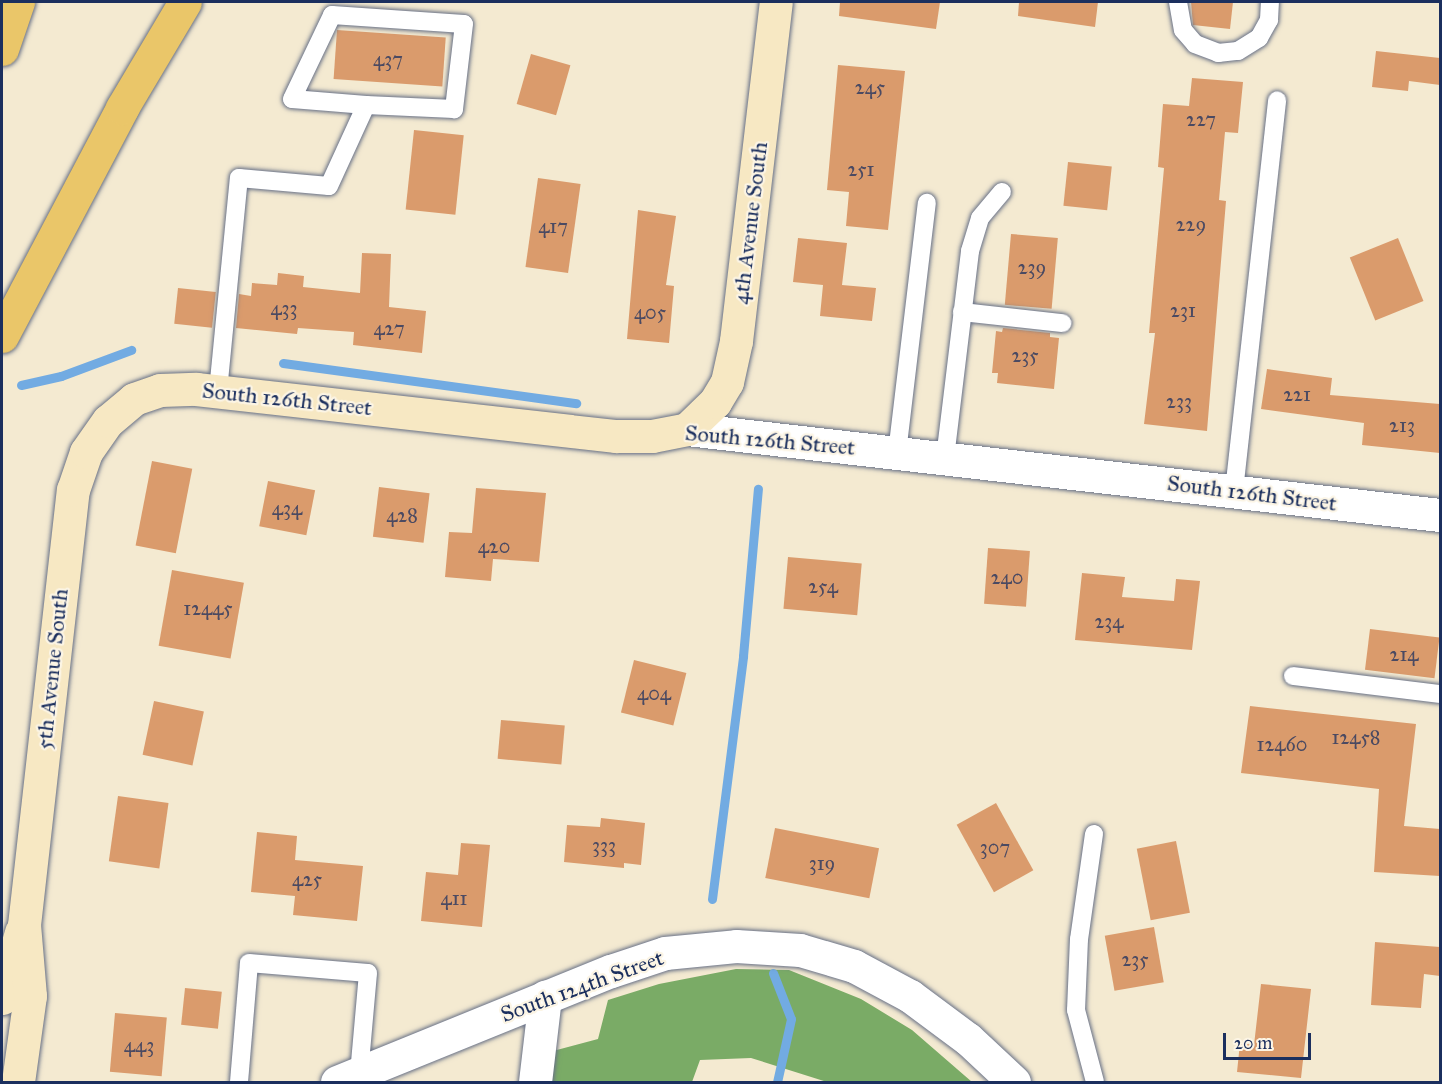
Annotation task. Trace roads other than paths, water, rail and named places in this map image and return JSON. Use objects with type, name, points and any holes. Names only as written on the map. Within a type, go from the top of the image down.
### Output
[{"type":"highway","points":[[2,48],[18,2]]},
{"type":"highway","points":[[2,336],[122,108],[185,2]]},
{"type":"street","name":"4th Avenue South","points":[[687,429],[715,402],[727,382],[736,341],[776,2]]},
{"type":"street","name":"South 126th Street","points":[[108,421],[134,399],[160,390],[218,391],[616,436],[652,436],[687,429],[1440,515]]},
{"type":"street","name":"5th Avenue South","points":[[2,998],[24,925],[73,490],[86,452],[108,421]]},
{"type":"street","name":"5th Avenue South","points":[[18,1083],[30,996],[24,925]]},
{"type":"street","name":"South 124th Street","points":[[348,1078],[545,997],[665,953],[736,946],[800,950],[854,966],[910,996],[968,1039],[1014,1083]]},
{"type":"street","points":[[535,1083],[545,997]]},
{"type":"lane","points":[[1178,2],[1183,30],[1195,44],[1218,53],[1238,51],[1259,38],[1269,20],[1270,2]]},
{"type":"lane","points":[[332,15],[464,24],[454,109],[366,105],[292,99],[332,15]]},
{"type":"lane","points":[[1234,491],[1277,100]]},
{"type":"lane","points":[[218,391],[239,178],[329,186],[366,105]]},
{"type":"lane","points":[[945,458],[970,251],[980,218],[1002,192]]},
{"type":"lane","points":[[897,453],[927,203]]},
{"type":"lane","points":[[962,312],[1062,323]]},
{"type":"lane","points":[[1293,676],[1440,694]]},
{"type":"lane","points":[[1094,834],[1079,939],[1076,1010],[1095,1083]]},
{"type":"lane","points":[[239,1083],[249,963],[369,973],[348,1078]]},
{"type":"waterway","points":[[21,385],[61,376],[131,350]]},
{"type":"waterway","points":[[283,363],[576,403]]},
{"type":"waterway","points":[[712,899],[743,656],[758,489]]},
{"type":"waterway","points":[[773,973],[791,1019],[777,1082]]}]
